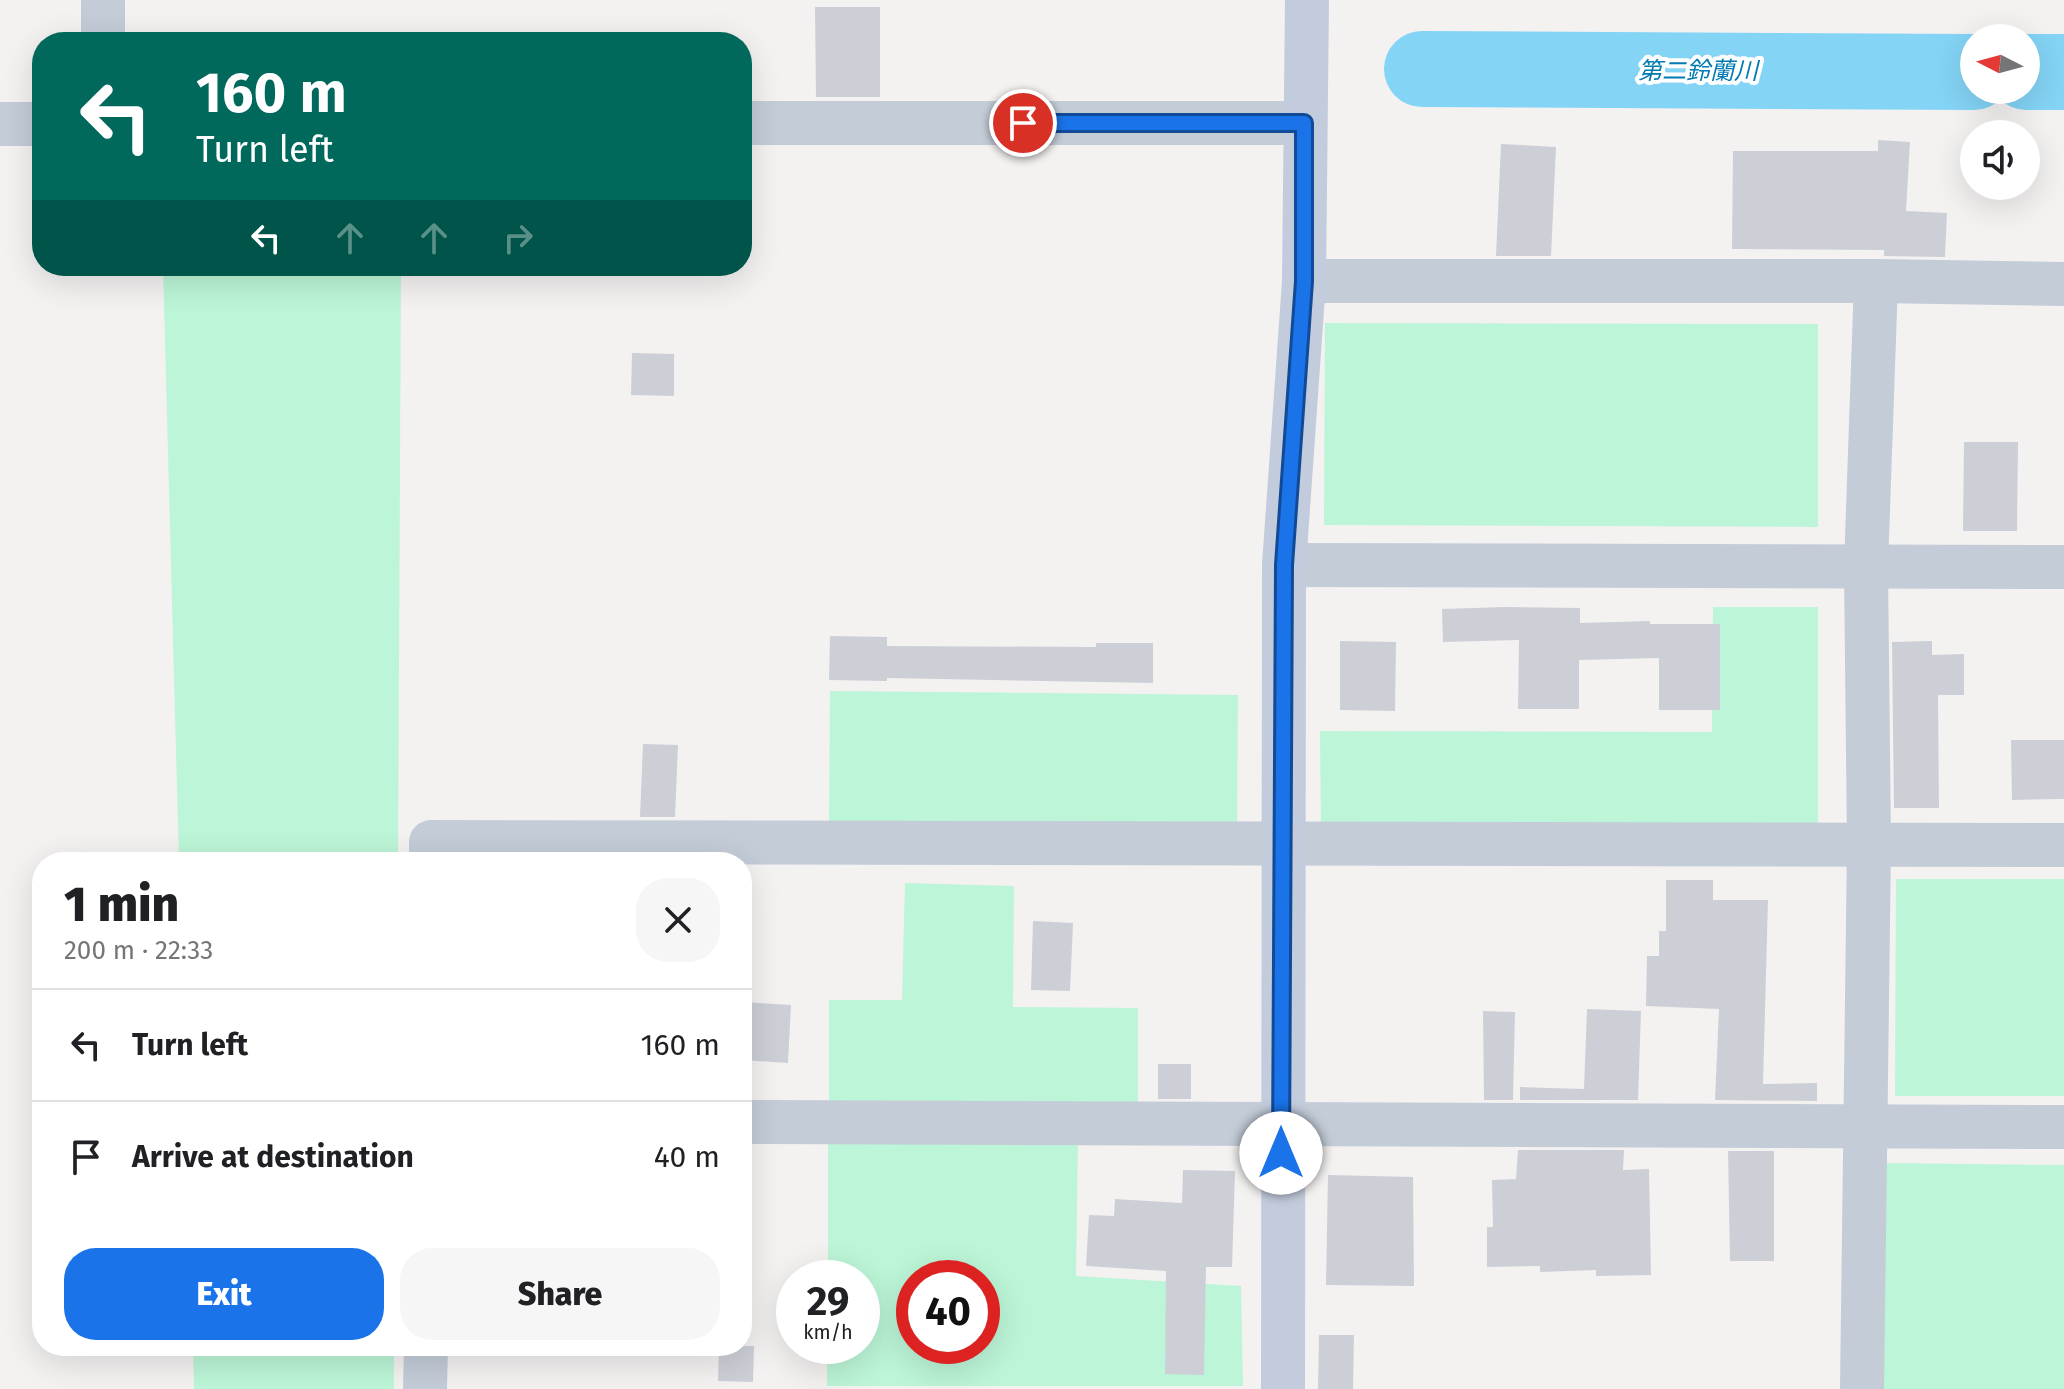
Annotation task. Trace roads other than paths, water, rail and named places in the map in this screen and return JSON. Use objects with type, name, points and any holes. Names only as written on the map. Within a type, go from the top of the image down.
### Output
[{"type":"street","points":[[103,0],[103,32]]},
{"type":"street","points":[[1283,1389],[1284,565],[1304,281],[1307,0]]},
{"type":"street","points":[[752,123],[1304,123]]},
{"type":"street","points":[[0,124],[32,124]]},
{"type":"street","points":[[1304,281],[2064,284]]},
{"type":"street","points":[[1862,1389],[1869,845],[1866,567],[1876,281]]},
{"type":"street","points":[[1284,565],[2064,567]]},
{"type":"street","points":[[431,852],[431,842],[2064,845]]},
{"type":"street","points":[[752,1122],[2064,1127]]},
{"type":"street","points":[[425,1389],[426,1356]]},
{"type":"waterway","name":"第二鈴蘭川","points":[[1422,69],[1960,72]]},
{"type":"waterway","name":"第二鈴蘭川","points":[[2040,72],[2064,72]]}]
